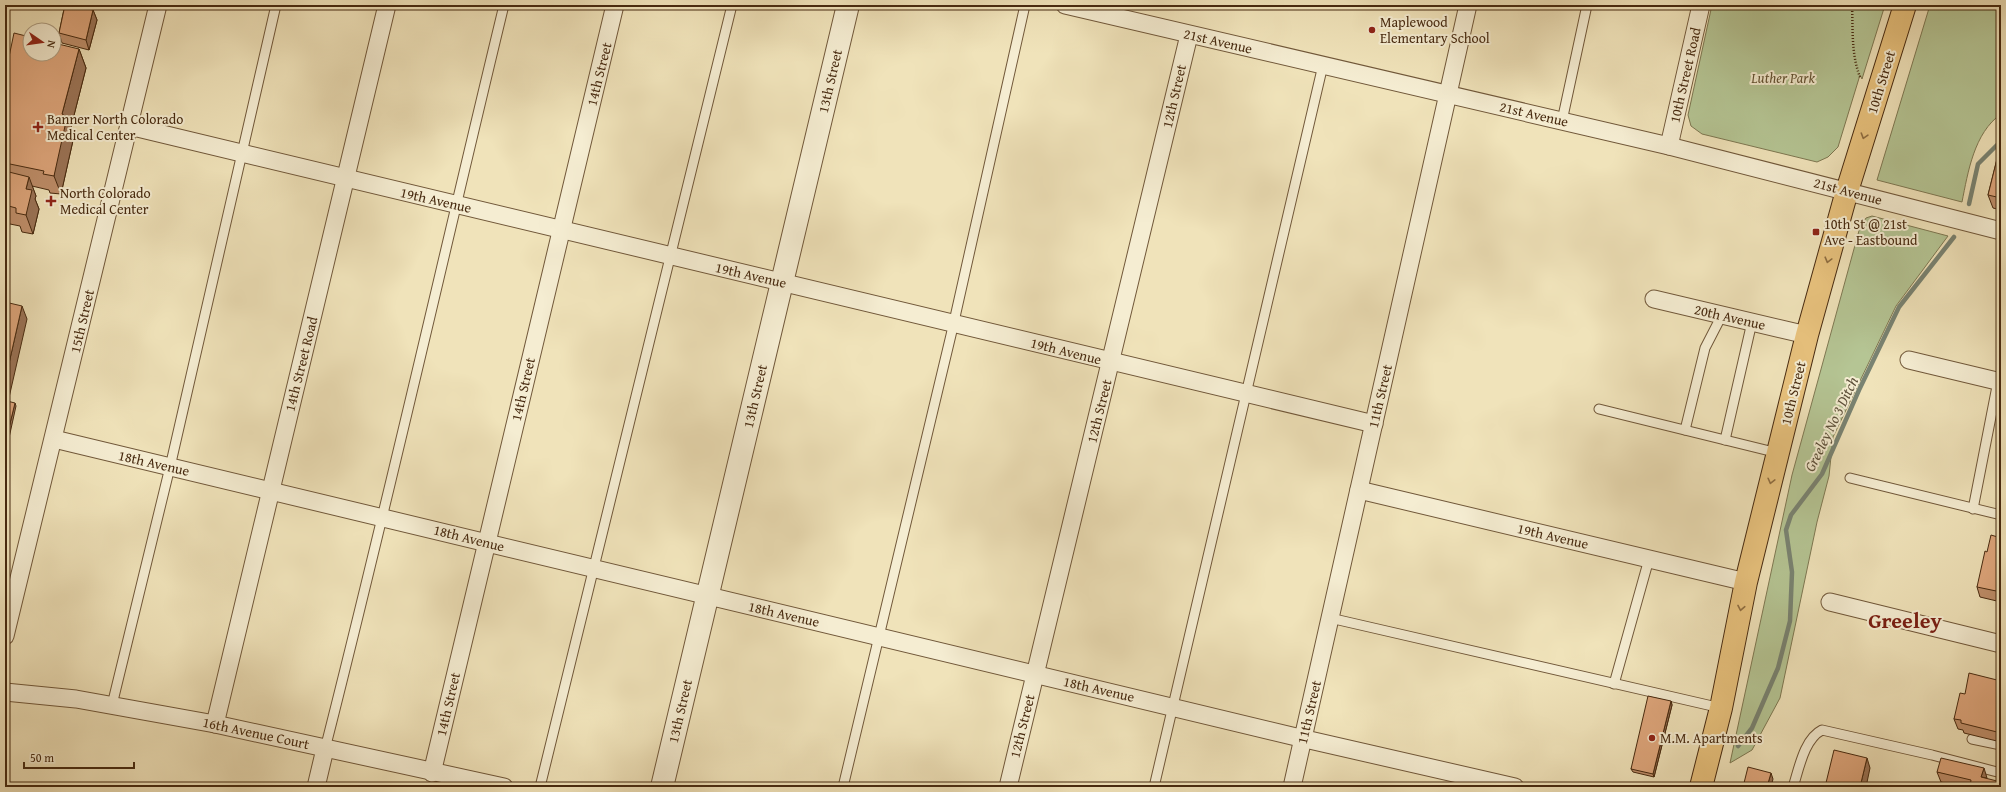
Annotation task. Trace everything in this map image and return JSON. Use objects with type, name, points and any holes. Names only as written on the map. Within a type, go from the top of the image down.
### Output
[{"type":"main road","name":"10th Street","points":[[1700,787],[1721,708],[1746,582],[1807,335],[1847,191],[1905,5]]},
{"type":"street","name":"15th Street","points":[[5,636],[158,5]]},
{"type":"street","name":"14th Street Road","points":[[215,724],[387,5]]},
{"type":"street","name":"14th Street","points":[[432,772],[615,5]]},
{"type":"street","name":"13th Street","points":[[662,787],[848,5]]},
{"type":"street","name":"21st Avenue","points":[[1065,5],[1669,146],[2001,230]]},
{"type":"street","name":"11th Street","points":[[1292,787],[1468,5]]},
{"type":"street","name":"10th Street Road","points":[[1669,146],[1701,5]]},
{"type":"street","name":"12th Street","points":[[1008,787],[1189,35]]},
{"type":"street","name":"19th Avenue","points":[[129,126],[1374,424]]},
{"type":"street","name":"20th Avenue","points":[[1654,300],[1807,335]]},
{"type":"street","points":[[1909,360],[2000,381]]},
{"type":"street","name":"18th Avenue","points":[[54,439],[1303,738],[1515,787]]},
{"type":"street","name":"19th Avenue","points":[[1359,490],[1746,582]]},
{"type":"street","points":[[1830,602],[2001,644]]},
{"type":"street","name":"16th Avenue Court","points":[[5,692],[76,698],[215,724],[504,787]]},
{"type":"street","points":[[316,787],[325,749]]},
{"type":"lane","points":[[112,705],[170,467],[276,5]]},
{"type":"lane","points":[[325,749],[383,518],[455,204],[504,5]]},
{"type":"lane","points":[[540,787],[595,569],[669,255],[732,5]]},
{"type":"lane","points":[[843,787],[954,324],[1025,5]]},
{"type":"lane","points":[[1562,121],[1587,5]]},
{"type":"lane","points":[[1154,787],[1174,707],[1323,65]]},
{"type":"lane","points":[[1684,430],[1705,348],[1722,315]]},
{"type":"lane","points":[[1725,440],[1752,322]]},
{"type":"lane","points":[[1973,508],[2000,381]]},
{"type":"lane","points":[[1599,409],[1778,453]]},
{"type":"lane","points":[[1850,478],[2001,515]]},
{"type":"lane","points":[[1614,684],[1649,559]]},
{"type":"lane","points":[[1330,618],[1721,708]]},
{"type":"lane","points":[[1793,787],[1808,744],[1816,733],[1822,730],[1932,755],[2001,773]]},
{"type":"lane","points":[[1972,739],[2001,745]]},
{"type":"path","points":[[1852,5],[1854,38],[1853,52],[1860,77]]},
{"type":"green space","name":"Luther Park","points":[[1712,5],[1885,5],[1862,79],[1860,75],[1838,147],[1828,157],[1817,162],[1702,134],[1691,126],[1688,115]]},
{"type":"green space","points":[[1930,5],[2001,5],[2001,114],[1992,122],[1978,142],[1970,166],[1962,202],[1877,180]]},
{"type":"green space","points":[[1872,216],[1948,236],[1896,306],[1833,437],[1829,476],[1817,522],[1780,698],[1752,750],[1730,763],[1792,475],[1860,227],[1866,218]]},
{"type":"building","points":[[65,5],[88,5],[87,9],[93,10],[86,40],[62,34],[61,22]]},
{"type":"building","name":"Banner North Colorado Medical Center","points":[[14,33],[22,35],[22,62],[62,62],[62,45],[79,49],[62,114],[67,117],[54,176],[43,174],[44,171],[5,163],[5,76]]},
{"type":"building","points":[[2001,143],[2001,198],[1988,195]]},
{"type":"building","points":[[5,171],[29,177],[26,189],[32,190],[26,215],[16,213],[16,208],[5,205]]},
{"type":"building","points":[[5,302],[22,306],[5,381]]},
{"type":"building","points":[[7,401],[15,403],[5,444],[5,408]]},
{"type":"building","points":[[1991,535],[2001,538],[2001,592],[1977,587],[1985,551],[1987,552]]},
{"type":"building","points":[[1969,673],[2001,681],[2001,733],[1961,723],[1961,720],[1954,719],[1960,693],[1965,694]]},
{"type":"building","name":"M.M. Apartments","points":[[1648,696],[1671,701],[1653,774],[1631,769]]},
{"type":"building","points":[[1834,750],[1867,758],[1860,787],[1825,787]]},
{"type":"building","points":[[1941,758],[1984,768],[1981,777],[2001,782],[2001,787],[1970,787],[1971,780],[1937,772]]},
{"type":"building","points":[[1748,767],[1771,773],[1767,787],[1743,787]]},
{"type":"waterway","name":"Greeley No 3 Ditch","points":[[1969,204],[1978,164],[2001,141]]},
{"type":"waterway","name":"Greeley No 3 Ditch","points":[[1738,746],[1752,728],[1778,668],[1790,621],[1792,572],[1786,530],[1791,515],[1822,474],[1859,390],[1899,307],[1954,237]]},
{"type":"place","name":"Maplewood Elementary School","points":[[1372,30]]},
{"type":"place","name":"Banner North Colorado Medical Center","points":[[38,127]]},
{"type":"place","name":"North Colorado Medical Center","points":[[51,201]]},
{"type":"place","name":"10th St @ 21st Ave - Eastbound","points":[[1816,232]]},
{"type":"place","name":"M.M. Apartments","points":[[1652,738]]},
{"type":"district","name":"Greeley","points":[[1905,620]]}]
